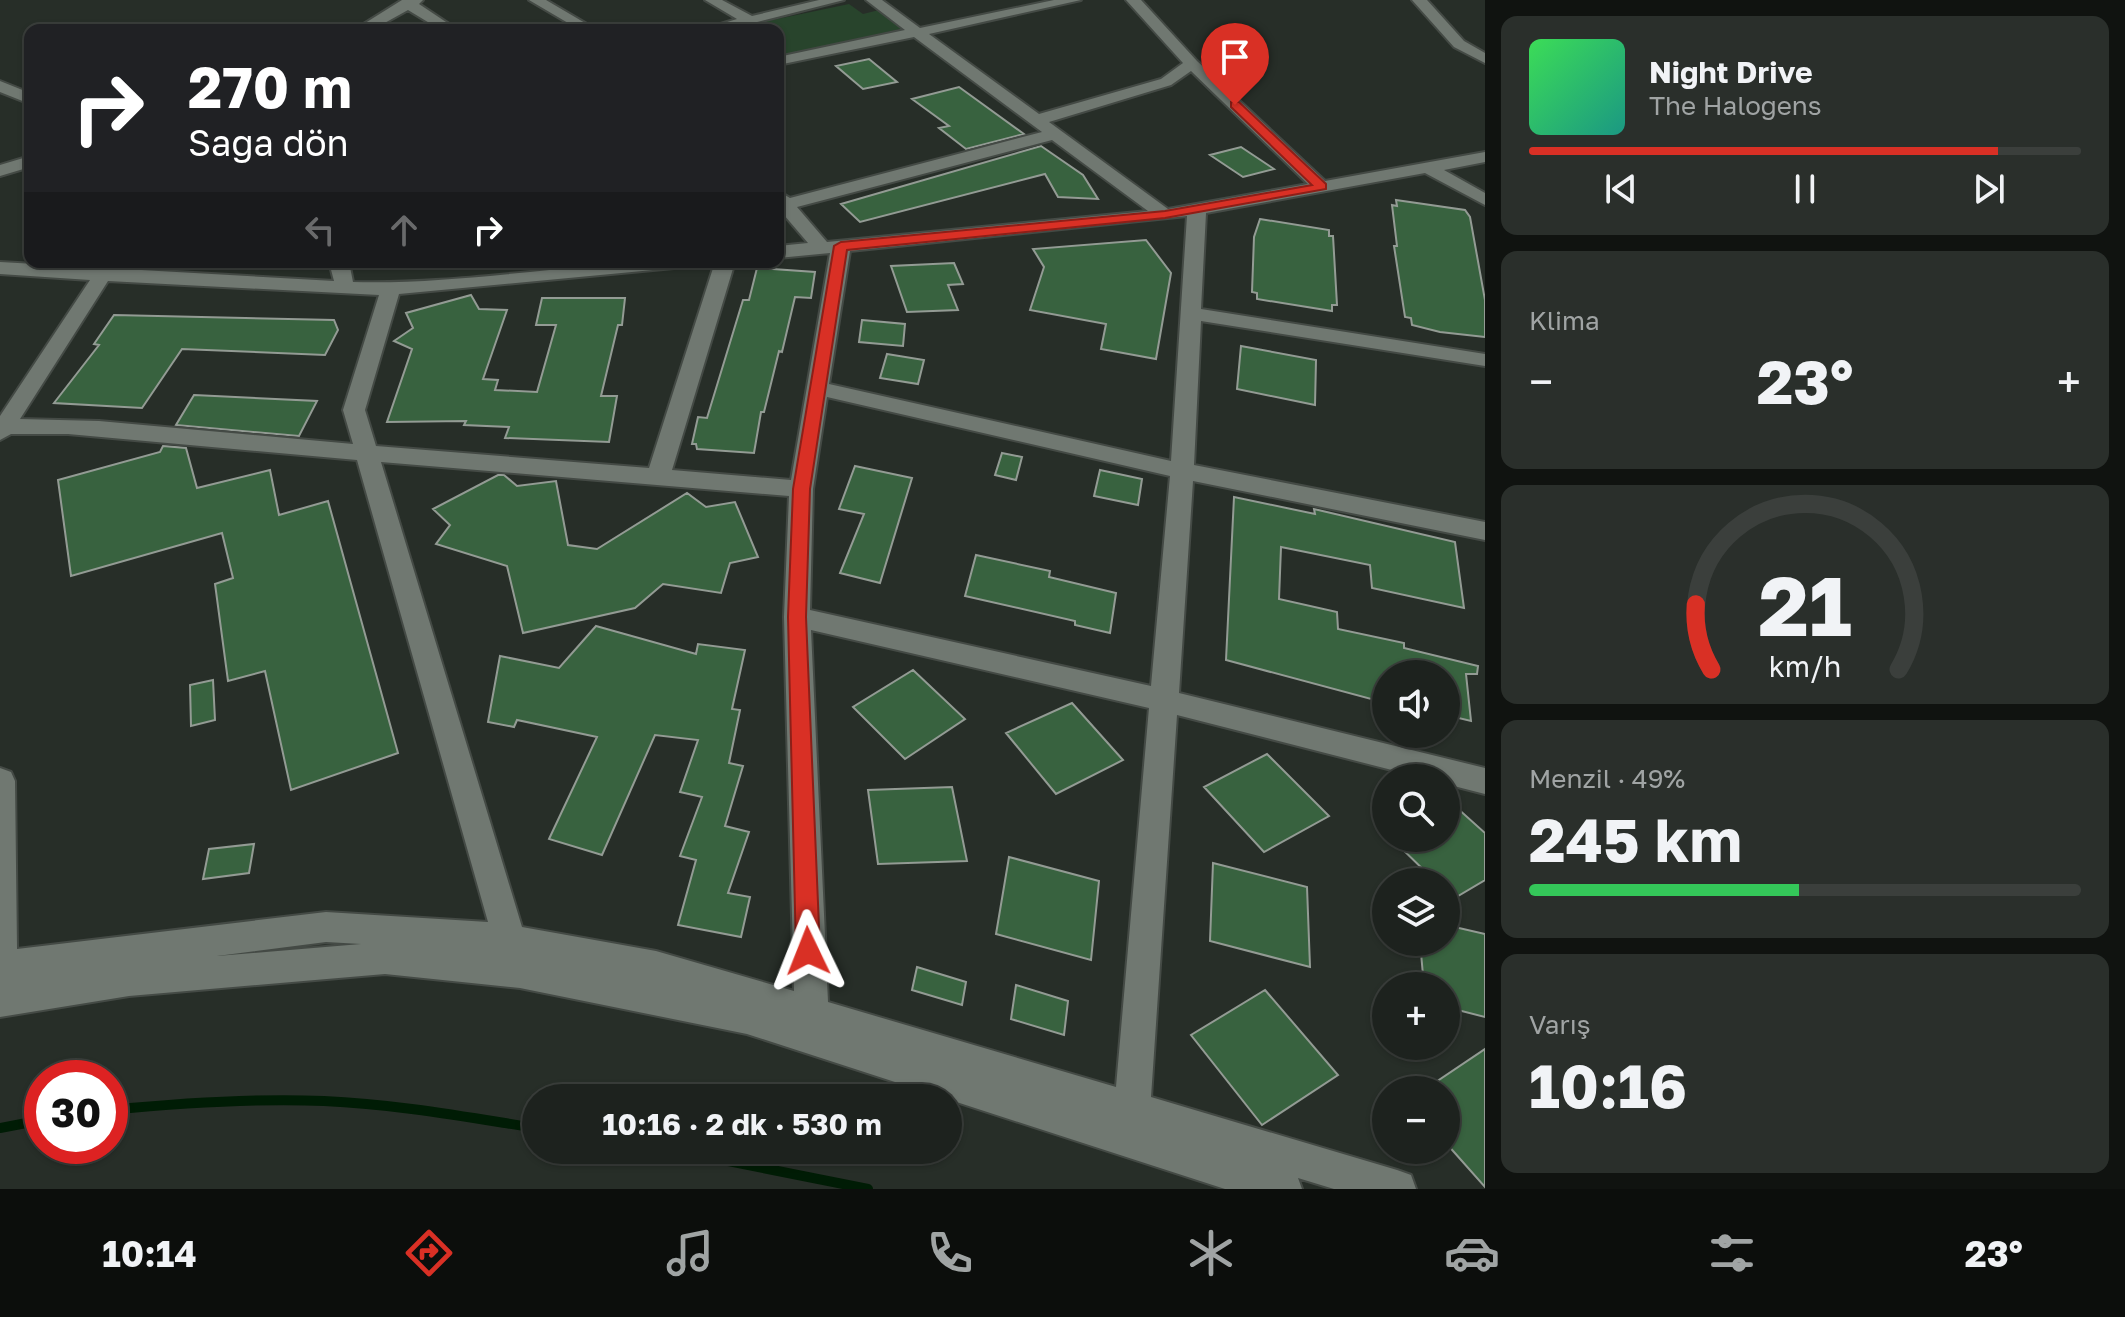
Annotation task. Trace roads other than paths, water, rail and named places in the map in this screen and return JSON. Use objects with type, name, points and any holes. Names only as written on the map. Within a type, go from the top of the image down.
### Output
[{"type":"street","points":[[536,0],[579,24]]},
{"type":"street","points":[[712,0],[750,20]]},
{"type":"street","points":[[733,24],[837,0]]},
{"type":"street","points":[[873,0],[1165,215]]},
{"type":"street","points":[[1007,0],[1020,9]]},
{"type":"street","points":[[784,60],[1074,0]]},
{"type":"street","points":[[1133,0],[1192,64],[1321,187]]},
{"type":"street","points":[[1419,0],[1459,44],[1485,59]]},
{"type":"street","points":[[372,24],[411,2],[442,24]]},
{"type":"street","points":[[1037,120],[1166,82],[1192,64]]},
{"type":"street","points":[[0,86],[24,96]]},
{"type":"street","points":[[784,200],[1055,134]]},
{"type":"street","points":[[784,251],[1165,215],[1485,157]]},
{"type":"street","points":[[0,171],[24,163]]},
{"type":"street","points":[[1428,168],[1485,200]]},
{"type":"street","points":[[1459,185],[1485,188]]},
{"type":"street","points":[[784,202],[831,247]]},
{"type":"street","points":[[1131,1124],[1182,471],[1197,209]]},
{"type":"street","points":[[811,1024],[797,617],[801,489],[816,388],[831,247]]},
{"type":"street","points":[[0,268],[24,268]]},
{"type":"street","points":[[69,268],[102,276],[391,289],[610,268]]},
{"type":"street","points":[[340,268],[345,288]]},
{"type":"street","points":[[658,477],[723,268]]},
{"type":"street","points":[[2,430],[102,276]]},
{"type":"street","points":[[391,289],[354,410],[516,957]]},
{"type":"street","points":[[1191,313],[1485,360]]},
{"type":"street","points":[[816,388],[1182,471],[1485,531]]},
{"type":"street","points":[[2,430],[50,424],[132,429],[175,437],[801,489]]},
{"type":"street","points":[[797,617],[1163,700],[1485,781]]},
{"type":"street","points":[[0,781],[0,984]]},
{"type":"street","points":[[0,967],[326,927],[440,932],[516,957],[747,1017],[811,1024],[1131,1124],[1397,1189]]},
{"type":"street","points":[[0,1000],[129,980],[385,958],[516,957]]},
{"type":"street","points":[[1131,1124],[1283,1189]]},
{"type":"waterway","points":[[128,1108],[270,1100],[324,1101],[404,1108],[522,1126]]},
{"type":"waterway","points":[[0,1128],[24,1123]]},
{"type":"waterway","points":[[743,1164],[868,1189]]}]
